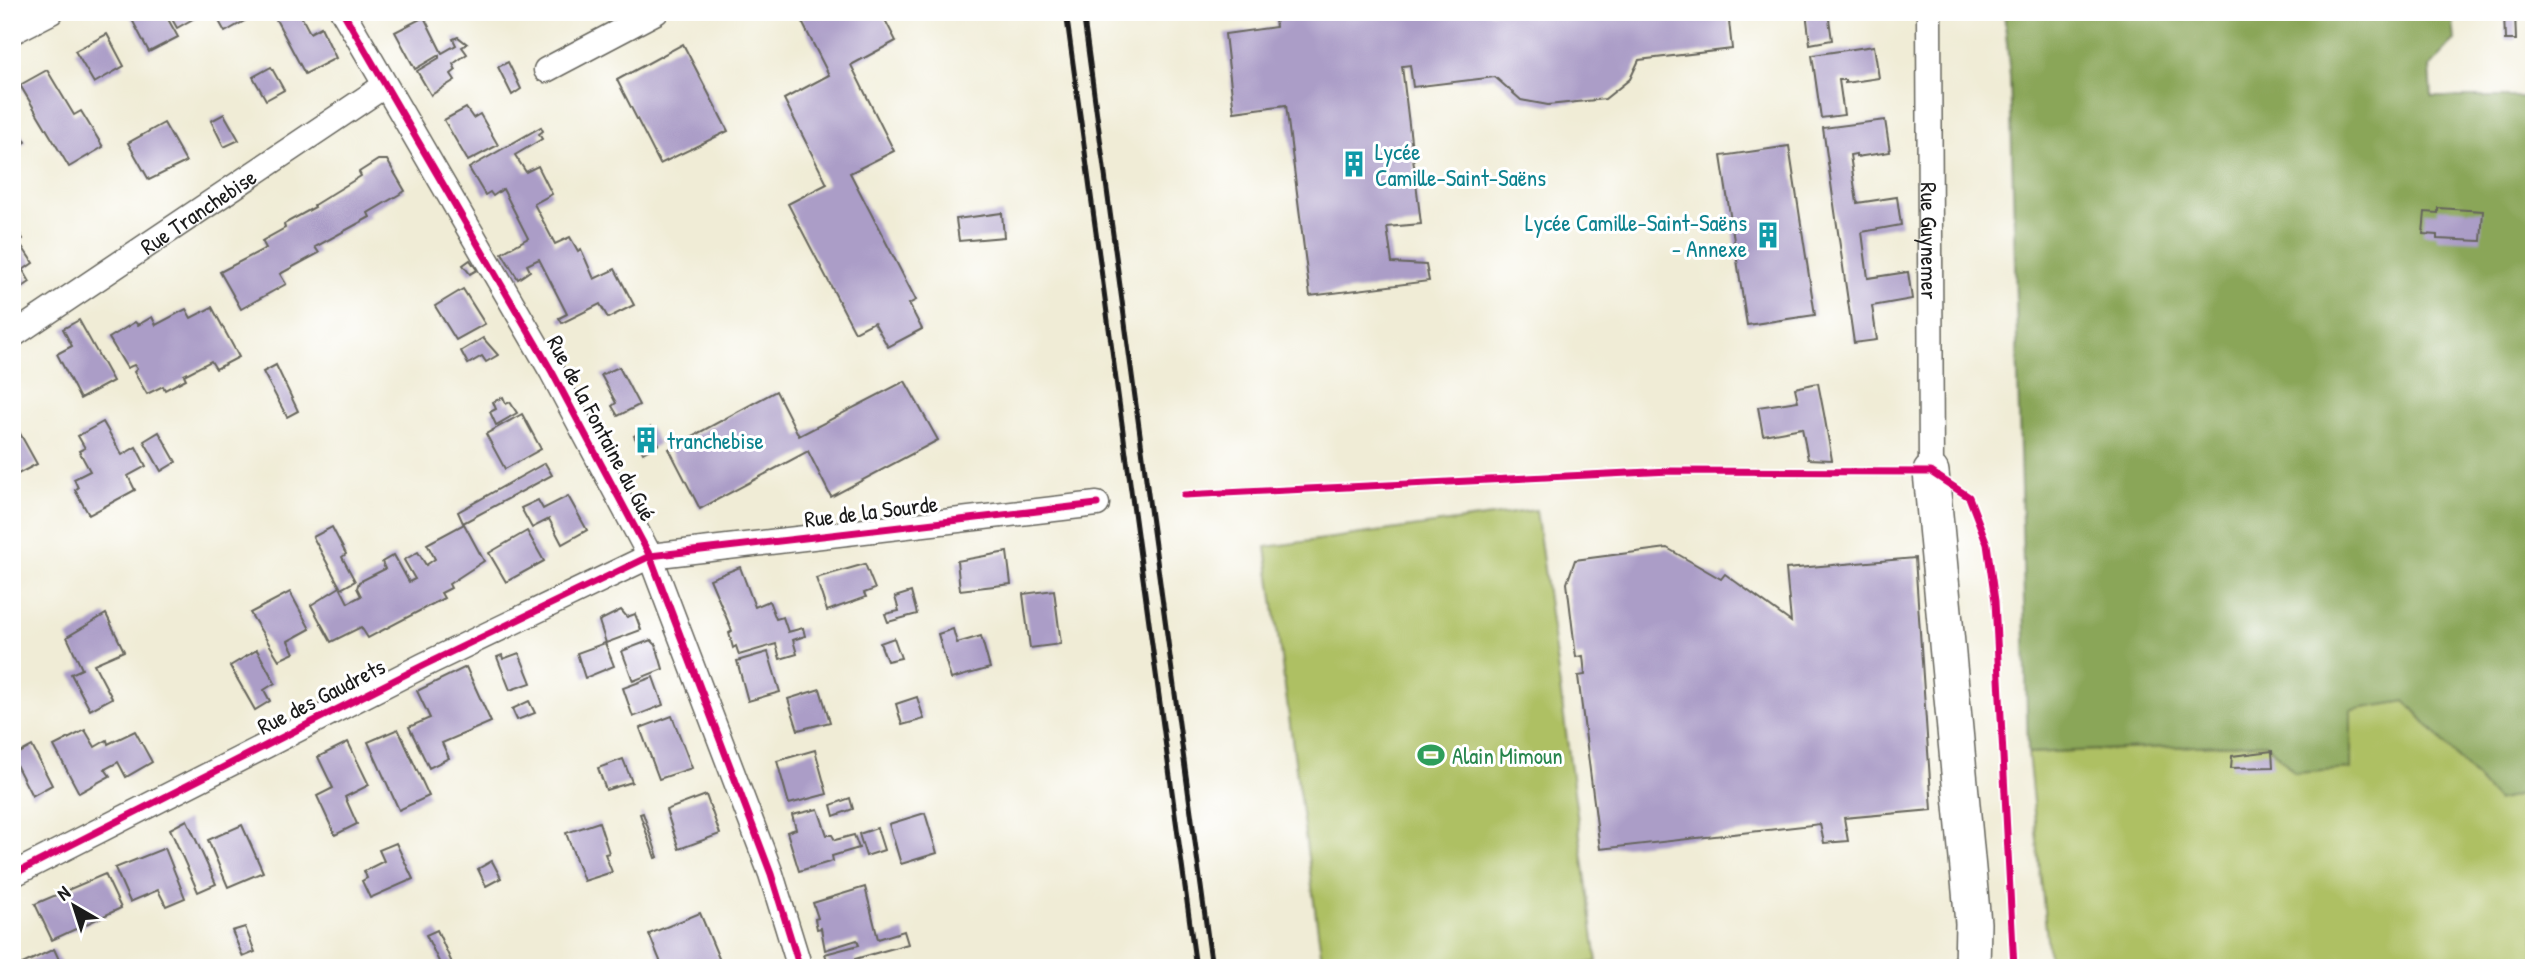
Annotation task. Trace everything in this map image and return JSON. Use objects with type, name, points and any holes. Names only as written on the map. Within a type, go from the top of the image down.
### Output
[{"type":"main road","points":[[1931,472],[1973,923],[1972,968]]},
{"type":"street","points":[[12,32],[51,12]]},
{"type":"street","name":"Rue de la Fontaine du Gué","points":[[343,12],[552,372],[650,556],[771,874],[800,968]]},
{"type":"street","points":[[545,70],[656,12]]},
{"type":"street","name":"Rue Guynemer","points":[[1929,12],[1931,472]]},
{"type":"street","name":"Rue Tranchebise","points":[[12,336],[384,86]]},
{"type":"street","name":"Rue de la Sourde","points":[[650,556],[1097,504]]},
{"type":"street","name":"Rue des Gaudrets","points":[[12,875],[424,665],[650,556]]},
{"type":"green space","points":[[2004,12],[2452,12],[2455,40],[2430,67],[2432,97],[2534,97],[2534,791],[2497,801],[2406,701],[2351,710],[2351,769],[2295,773],[2266,743],[2028,753],[2010,77]]},
{"type":"green space","name":"Alain Mimoun","points":[[1536,510],[1597,962],[1558,968],[1323,968],[1266,547]]},
{"type":"green space","points":[[2406,701],[2497,801],[2534,791],[2534,968],[2050,968],[2028,753],[2267,743],[2295,773],[2350,769],[2351,710]]},
{"type":"building","points":[[128,12],[164,12],[178,37],[149,52]]},
{"type":"building","points":[[168,12],[205,12],[177,28]]},
{"type":"building","points":[[214,12],[242,12],[246,20],[225,32]]},
{"type":"building","points":[[272,12],[304,12],[300,14],[310,33],[321,27],[336,58],[305,74]]},
{"type":"building","points":[[797,12],[881,12],[896,41],[851,65],[894,151],[850,173],[916,300],[909,304],[922,329],[888,347],[874,322],[855,332],[788,204],[827,184],[784,99],[829,75]]},
{"type":"building","name":"Lycée Camille-Saint-Saëns","points":[[1274,12],[1728,12],[1732,49],[1639,60],[1630,79],[1605,99],[1548,105],[1521,100],[1495,77],[1413,87],[1410,65],[1402,66],[1421,224],[1387,227],[1392,263],[1426,265],[1429,281],[1310,296],[1286,105],[1234,112],[1225,34],[1276,27]]},
{"type":"building","points":[[1806,12],[1828,12],[1832,40],[1810,44]]},
{"type":"building","points":[[2504,12],[2515,12],[2516,40],[2505,40]]},
{"type":"building","points":[[424,17],[442,53],[456,45],[453,39],[458,37],[467,44],[462,47],[467,54],[453,64],[456,70],[451,74],[455,80],[431,95],[417,71],[439,58],[439,55],[415,69],[395,32]]},
{"type":"building","points":[[107,34],[124,66],[94,83],[75,51]]},
{"type":"building","points":[[683,44],[728,131],[660,164],[617,80]]},
{"type":"building","points":[[1874,46],[1879,78],[1845,83],[1845,80],[1839,80],[1844,115],[1821,118],[1812,55]]},
{"type":"building","points":[[508,62],[521,89],[512,95],[498,67]]},
{"type":"building","points":[[271,67],[284,90],[266,100],[253,77]]},
{"type":"building","points":[[47,70],[74,115],[81,111],[103,147],[69,167],[20,85]]},
{"type":"building","points":[[466,108],[473,118],[480,114],[498,145],[468,161],[444,120]]},
{"type":"building","points":[[224,114],[239,140],[224,147],[211,121]]},
{"type":"building","points":[[12,118],[26,142],[12,150]]},
{"type":"building","points":[[1885,120],[1890,152],[1856,157],[1856,154],[1850,155],[1857,203],[1897,197],[1901,225],[1862,232],[1868,278],[1908,272],[1912,299],[1872,306],[1877,340],[1854,343],[1823,128]]},
{"type":"building","points":[[164,123],[186,162],[149,180],[128,143]]},
{"type":"building","points":[[541,127],[543,131],[539,134],[542,139],[515,155],[526,172],[538,166],[552,194],[534,204],[555,244],[570,237],[578,251],[581,249],[594,279],[615,269],[634,305],[608,318],[600,304],[562,323],[559,318],[567,314],[539,259],[527,265],[530,271],[518,279],[502,253],[528,238],[503,189],[493,196],[490,192],[485,195],[469,168]]},
{"type":"building","name":"Lycée Camille-Saint-Saëns - Annexe","points":[[1789,146],[1815,315],[1747,325],[1721,156]]},
{"type":"building","points":[[378,160],[387,160],[405,191],[368,213],[370,217],[315,247],[319,253],[280,274],[286,284],[241,309],[220,272],[266,248],[262,241],[285,228],[284,224],[361,176],[359,172]]},
{"type":"building","points":[[2438,208],[2483,211],[2481,241],[2437,239],[2437,235],[2423,234],[2425,212],[2438,213]]},
{"type":"building","points":[[1002,213],[1004,237],[959,241],[956,219]]},
{"type":"building","points":[[17,229],[23,239],[12,246],[12,231]]},
{"type":"building","points":[[21,245],[33,263],[23,270],[30,282],[12,294],[12,251]]},
{"type":"building","points":[[470,260],[477,270],[470,274],[463,265]]},
{"type":"building","points":[[463,289],[485,324],[456,340],[435,306]]},
{"type":"building","points":[[212,307],[239,357],[216,369],[211,361],[184,375],[186,379],[165,390],[163,386],[147,394],[134,372],[137,369],[134,365],[127,368],[109,338],[135,322],[138,325],[152,317],[156,325],[186,309],[191,318]]},
{"type":"building","points":[[79,320],[113,381],[80,399],[57,354],[72,346],[63,329]]},
{"type":"building","points":[[483,338],[498,355],[486,362],[482,356],[468,364],[461,351]]},
{"type":"building","points":[[276,365],[298,411],[287,417],[263,372]]},
{"type":"building","points":[[619,367],[639,405],[618,416],[612,406],[616,403],[601,375]]},
{"type":"building","points":[[905,381],[938,440],[831,497],[808,451],[700,509],[669,449],[776,391],[799,436]]},
{"type":"building","points":[[1818,383],[1832,460],[1808,459],[1802,428],[1763,435],[1758,407],[1798,401],[1795,388]]},
{"type":"building","points":[[503,397],[506,404],[510,402],[517,413],[496,425],[490,412],[496,409],[493,402]]},
{"type":"building","points":[[522,414],[541,449],[505,469],[486,434]]},
{"type":"building","points":[[12,419],[37,464],[12,477]]},
{"type":"building","points":[[103,422],[122,455],[136,447],[146,466],[128,476],[135,490],[89,515],[75,490],[78,488],[74,479],[90,471],[79,451],[85,448],[78,436]]},
{"type":"building","name":"tranchebise","points":[[650,427],[659,444],[643,453],[634,436]]},
{"type":"building","points":[[159,432],[176,462],[161,471],[144,441]]},
{"type":"building","points":[[545,463],[552,475],[463,523],[458,512]]},
{"type":"building","points":[[568,496],[587,530],[562,544],[549,519],[532,528],[521,508],[538,500],[543,509]]},
{"type":"building","points":[[464,524],[484,561],[449,584],[451,588],[441,593],[444,598],[368,638],[361,627],[331,642],[311,605],[340,587],[313,537],[332,527],[346,554],[342,557],[355,581],[341,589],[348,603],[361,596],[357,588],[359,582],[385,569],[382,562],[394,555],[409,582],[415,579],[404,560],[418,552],[426,565],[435,559],[427,544]]},
{"type":"building","points":[[527,531],[544,561],[506,582],[489,553]]},
{"type":"building","points":[[1667,548],[1721,579],[1725,574],[1791,622],[1786,569],[1915,558],[1932,810],[1844,818],[1848,841],[1824,843],[1820,824],[1600,849],[1578,676],[1585,675],[1583,656],[1576,657],[1567,583],[1575,560]]},
{"type":"building","points":[[1007,552],[1011,584],[960,590],[957,561]]},
{"type":"building","points":[[865,564],[875,589],[864,593],[866,597],[827,611],[816,578]]},
{"type":"building","points":[[740,567],[755,607],[769,601],[776,619],[783,617],[788,632],[803,628],[805,636],[793,640],[797,654],[780,659],[776,644],[739,655],[736,646],[733,648],[729,633],[732,631],[710,579]]},
{"type":"building","points":[[1054,590],[1061,644],[1030,648],[1023,594]]},
{"type":"building","points":[[290,592],[310,629],[288,641],[294,653],[279,660],[250,613]]},
{"type":"building","points":[[911,592],[917,614],[888,622],[885,614],[899,611],[895,597]]},
{"type":"building","points":[[621,610],[627,617],[635,614],[641,630],[606,643],[599,621]]},
{"type":"building","points":[[106,614],[124,651],[94,664],[112,698],[90,710],[71,674],[82,669],[67,637]]},
{"type":"building","points":[[953,629],[957,643],[981,636],[990,668],[951,679],[938,634]]},
{"type":"building","points":[[894,638],[901,658],[887,661],[880,643]]},
{"type":"building","points":[[651,640],[656,645],[663,669],[633,681],[622,651]]},
{"type":"building","points":[[605,643],[614,666],[585,678],[577,653]]},
{"type":"building","points":[[257,650],[275,683],[264,690],[270,701],[255,710],[230,666]]},
{"type":"building","points":[[768,652],[780,692],[748,701],[737,661]]},
{"type":"building","points":[[519,653],[531,683],[510,690],[497,657],[502,655],[503,659]]},
{"type":"building","points":[[466,667],[491,722],[442,743],[449,758],[429,768],[409,727],[430,718],[417,691]]},
{"type":"building","points":[[653,677],[663,705],[633,717],[623,688]]},
{"type":"building","points":[[820,689],[830,722],[798,730],[788,699]]},
{"type":"building","points":[[917,697],[924,719],[902,725],[896,704]]},
{"type":"building","points":[[529,701],[535,713],[517,720],[512,709]]},
{"type":"building","points":[[672,716],[692,768],[659,779],[640,728]]},
{"type":"building","points":[[398,729],[429,796],[399,810],[368,742]]},
{"type":"building","points":[[85,730],[95,747],[135,731],[152,762],[126,777],[118,762],[105,769],[110,776],[79,793],[54,746]]},
{"type":"building","points":[[348,742],[369,785],[345,797],[357,824],[335,835],[317,796],[333,788],[318,757]]},
{"type":"building","points":[[32,746],[52,785],[32,796],[12,757]]},
{"type":"building","points":[[815,750],[827,794],[789,804],[777,761]]},
{"type":"building","points":[[2272,751],[2273,767],[2231,768],[2232,756]]},
{"type":"building","points":[[623,759],[632,782],[606,790],[598,768]]},
{"type":"building","points":[[706,795],[720,834],[679,849],[666,810]]},
{"type":"building","points":[[850,798],[853,809],[834,816],[831,805]]},
{"type":"building","points":[[818,809],[827,835],[832,835],[835,840],[854,835],[859,848],[832,856],[833,861],[799,871],[787,832],[796,829],[792,815]]},
{"type":"building","points":[[643,813],[658,857],[655,858],[640,814]]},
{"type":"building","points":[[925,813],[937,853],[901,864],[889,824]]},
{"type":"building","points":[[187,820],[216,884],[198,892],[170,829]]},
{"type":"building","points":[[599,822],[609,853],[605,854],[612,872],[584,881],[566,833]]},
{"type":"building","points":[[242,825],[263,872],[228,887],[208,840]]},
{"type":"building","points":[[877,828],[884,850],[866,856],[859,834]]},
{"type":"building","points":[[396,843],[413,879],[370,898],[362,881],[367,878],[364,871],[384,861],[379,850]]},
{"type":"building","points":[[165,848],[185,898],[166,906],[158,890],[130,902],[115,868]]},
{"type":"building","points":[[492,861],[501,878],[486,886],[478,869]]},
{"type":"building","points":[[105,874],[121,908],[52,940],[35,904]]},
{"type":"building","points":[[865,887],[878,939],[904,931],[908,944],[855,959],[858,968],[830,968],[825,954],[859,945],[857,940],[825,950],[821,928],[817,929],[815,919],[818,918],[813,903]]},
{"type":"building","points":[[700,913],[723,968],[663,968],[649,934]]},
{"type":"building","points":[[245,927],[255,952],[243,957],[232,931]]},
{"type":"building","points":[[437,930],[452,963],[442,968],[426,935]]},
{"type":"building","points":[[54,949],[63,968],[19,968],[18,966]]},
{"type":"railway","points":[[1066,12],[1196,968]]},
{"type":"railway","points":[[1083,12],[1212,968]]},
{"type":"cycle path","points":[[343,12],[552,372],[650,556],[771,874],[800,968]]},
{"type":"cycle path","points":[[1184,495],[1670,471],[1931,472],[1969,497],[1987,544],[1995,601],[2014,968]]},
{"type":"cycle path","points":[[12,875],[424,665],[650,556],[1097,504]]},
{"type":"place","name":"Lycée Camille-Saint-Saëns","points":[[1354,164]]},
{"type":"place","name":"Lycée Camille-Saint-Saëns - Annexe","points":[[1768,235]]},
{"type":"place","name":"tranchebise","points":[[646,440]]},
{"type":"place","name":"Alain Mimoun","points":[[1431,755]]}]
